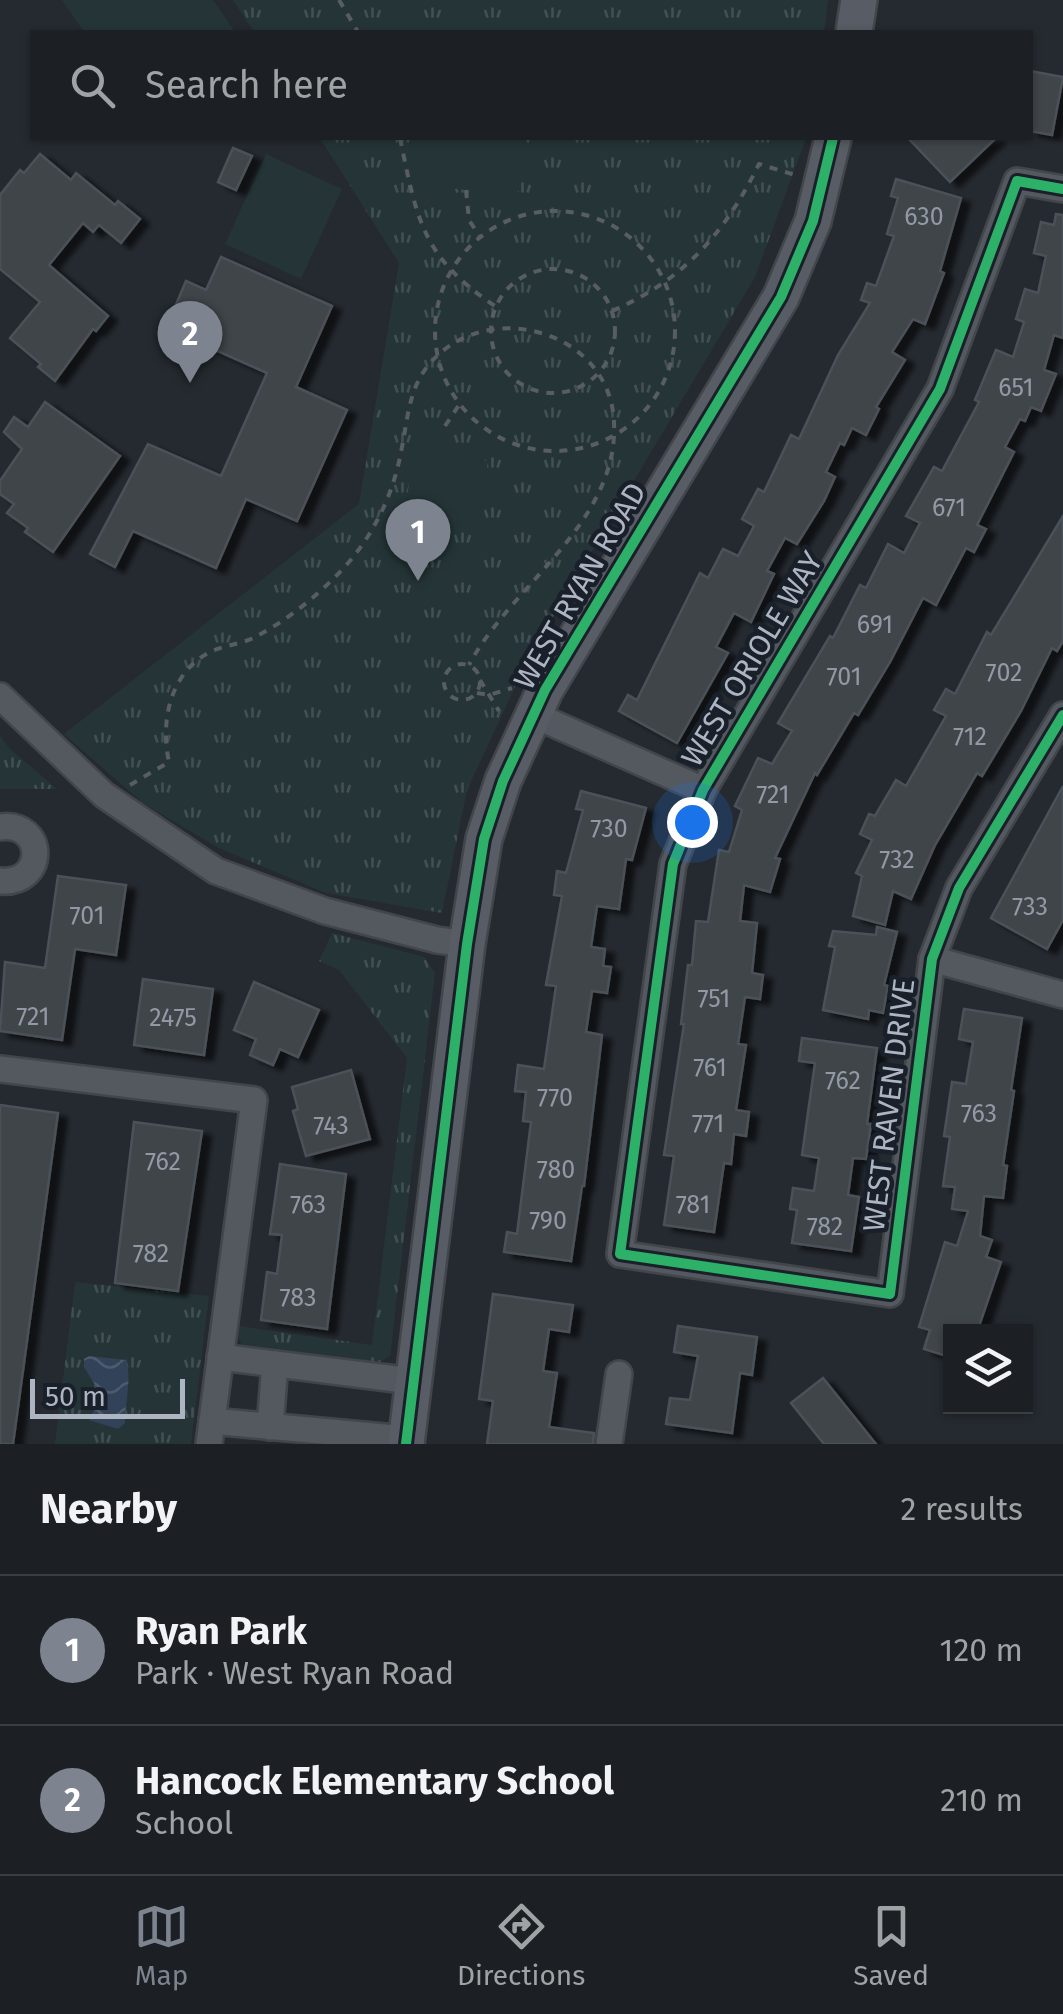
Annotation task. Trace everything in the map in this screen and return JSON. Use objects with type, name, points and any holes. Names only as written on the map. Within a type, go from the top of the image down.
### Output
[{"type":"street","points":[[854,30],[859,0]]},
{"type":"street","name":"WEST RYAN ROAD","points":[[406,1441],[467,944],[484,839],[504,782],[515,705],[545,690],[781,297],[802,250],[824,183],[833,140]]},
{"type":"street","name":"WEST ORIOLE WAY","points":[[890,1294],[620,1254],[673,864],[703,790],[940,389],[1016,181],[1063,189]]},
{"type":"street","points":[[0,696],[110,799],[216,871],[325,911],[436,940],[467,944]]},
{"type":"street","points":[[515,705],[703,790]]},
{"type":"street","name":"WEST RAVEN DRIVE","points":[[890,1294],[932,958],[960,888],[1063,715]]},
{"type":"street","points":[[0,827],[26,833],[35,851],[34,861],[22,878],[12,882],[0,880]]},
{"type":"street","points":[[932,958],[1063,995]]},
{"type":"street","points":[[0,1069],[254,1100],[210,1433],[270,1428],[406,1441]]},
{"type":"street","points":[[220,1358],[412,1381]]},
{"type":"street","points":[[270,1428],[275,1364]]},
{"type":"street","points":[[609,1444],[619,1374]]},
{"type":"path","points":[[339,0],[357,30]]},
{"type":"path","points":[[400,140],[420,222],[450,272],[495,306]]},
{"type":"path","points":[[612,311],[642,298],[666,281],[714,238],[731,216],[759,164],[824,183]]},
{"type":"path","points":[[466,190],[469,220],[480,238]]},
{"type":"path","points":[[558,209],[592,215],[623,230],[648,253],[666,281],[675,316],[674,350],[664,383],[645,412],[614,436],[587,448],[553,452],[519,446],[488,432],[460,404],[444,379],[435,346],[436,311],[450,272],[480,238],[492,227],[524,214],[558,209]]},
{"type":"path","points":[[554,268],[588,279],[601,291],[612,311],[614,342],[609,358],[598,375],[569,392],[551,394],[518,384],[504,372],[495,356],[491,328],[495,306],[506,289],[520,278],[554,268]]},
{"type":"path","points":[[110,799],[169,762],[166,714],[176,685],[193,664],[211,652],[252,639],[274,626],[306,604],[357,552],[376,525],[392,490],[415,386],[438,356],[455,342],[491,328],[512,326],[542,331],[568,344],[598,375],[614,418],[605,478],[587,511],[468,665],[450,668],[444,680],[445,687],[459,700],[476,693],[489,694],[515,705]]},
{"type":"path","points":[[445,426],[460,404]]},
{"type":"path","points":[[468,665],[489,694],[515,705]]},
{"type":"path","points":[[476,693],[480,680]]},
{"type":"green space","points":[[62,0],[213,0],[234,30],[83,30]]},
{"type":"green space","points":[[233,0],[828,0],[824,30],[253,30]]},
{"type":"green space","points":[[321,140],[805,140],[755,277],[528,659],[467,790],[442,913],[326,893],[219,848],[143,803],[64,734],[359,504],[399,263]]},
{"type":"green space","points":[[426,140],[525,140],[517,197],[420,184]]},
{"type":"green space","points":[[266,154],[342,189],[301,279],[225,244]]},
{"type":"green space","points":[[414,451],[488,461],[481,508],[407,497]]},
{"type":"green space","points":[[0,736],[10,749],[57,789],[0,789]]},
{"type":"green space","points":[[332,933],[424,957],[435,973],[390,1356],[368,1368],[244,1349],[232,1325],[372,1345],[407,1058],[339,970],[319,961]]},
{"type":"green space","points":[[75,1282],[209,1296],[191,1444],[55,1444]]},
{"type":"water","points":[[89,1356],[126,1360],[125,1423],[118,1429],[89,1420],[97,1404],[95,1385],[84,1367],[84,1359]]},
{"type":"building","points":[[1033,72],[1063,77],[1052,135],[1033,132]]},
{"type":"building","points":[[910,140],[994,140],[950,182]]},
{"type":"building","points":[[233,148],[252,156],[236,190],[218,182]]},
{"type":"building","points":[[40,154],[71,180],[76,173],[115,205],[118,201],[140,219],[121,243],[99,225],[93,232],[83,223],[49,265],[108,316],[96,331],[93,329],[55,381],[10,338],[40,302],[0,269],[0,195],[20,170],[24,173]]},
{"type":"building","points":[[896,179],[961,198],[940,271],[944,273],[925,324],[913,319],[892,352],[905,360],[876,407],[879,409],[866,435],[852,428],[844,445],[840,443],[826,472],[835,477],[824,501],[797,544],[785,538],[767,571],[774,574],[751,622],[734,613],[716,647],[728,653],[677,743],[619,711],[628,695],[637,700],[700,573],[708,578],[723,549],[738,556],[754,526],[742,519],[758,489],[764,492],[791,435],[799,439],[838,355],[870,303],[861,300],[867,283],[876,286],[894,236],[887,234],[898,198],[891,196]]},
{"type":"building","points":[[1056,214],[1063,215],[1063,338],[1054,335],[1044,370],[1056,374],[1041,411],[1031,407],[1005,447],[1014,452],[977,525],[986,529],[974,552],[966,548],[936,605],[923,598],[858,715],[854,713],[815,773],[775,858],[780,859],[770,892],[744,885],[740,921],[757,923],[752,973],[763,975],[760,999],[745,997],[738,1044],[746,1045],[736,1110],[749,1112],[746,1136],[734,1134],[731,1164],[724,1163],[714,1232],[664,1225],[674,1156],[664,1155],[684,1024],[688,965],[692,965],[696,921],[708,922],[719,850],[729,852],[742,810],[735,806],[758,758],[772,764],[792,731],[778,723],[830,636],[833,638],[860,585],[866,588],[888,544],[904,553],[920,523],[906,516],[934,467],[942,471],[979,402],[975,400],[996,350],[1013,357],[1024,322],[1016,319],[1025,289],[1038,293],[1046,256],[1034,253],[1041,222],[1054,225]]},
{"type":"building","points":[[221,257],[332,306],[296,387],[347,410],[297,521],[246,499],[216,568],[133,531],[115,567],[90,554],[148,444],[221,476],[267,373],[166,328],[186,281],[206,290]]},
{"type":"building","points":[[45,402],[120,456],[53,552],[7,513],[14,504],[0,494],[0,481],[22,449],[4,432],[14,417],[28,427]]},
{"type":"building","points":[[1063,516],[1063,641],[1057,651],[1052,648],[1021,711],[982,776],[977,773],[935,845],[911,899],[893,891],[885,925],[853,916],[862,876],[856,873],[872,840],[860,834],[869,814],[875,816],[896,780],[906,786],[946,716],[934,710],[946,689],[955,694],[987,632],[991,635]]},
{"type":"building","points":[[1063,786],[1063,920],[1047,949],[991,918]]},
{"type":"building","points":[[581,791],[646,808],[632,860],[626,859],[619,909],[597,906],[591,947],[605,949],[603,966],[611,967],[607,993],[592,991],[586,1032],[602,1035],[571,1261],[504,1252],[507,1232],[517,1234],[531,1122],[523,1121],[526,1092],[515,1091],[518,1065],[544,1069],[556,986],[546,985],[562,896],[554,895],[557,871],[566,873],[583,810],[576,809]]},
{"type":"building","points":[[58,876],[126,885],[116,955],[75,949],[62,1040],[0,1031],[5,962],[45,968]]},
{"type":"building","points":[[877,927],[897,932],[884,985],[888,986],[883,1013],[869,1010],[868,1019],[823,1010],[835,947],[829,946],[833,931],[876,935]]},
{"type":"building","points":[[143,979],[213,989],[204,1055],[134,1045]]},
{"type":"building","points":[[254,982],[319,1010],[298,1057],[280,1049],[273,1065],[250,1055],[256,1039],[234,1030]]},
{"type":"building","points":[[964,1009],[1022,1018],[1003,1165],[1007,1166],[1003,1198],[984,1196],[980,1236],[992,1240],[986,1257],[1001,1262],[980,1324],[943,1324],[943,1355],[924,1349],[930,1330],[919,1327],[945,1242],[957,1246],[968,1211],[952,1209],[955,1187],[943,1186],[950,1137],[944,1136],[952,1082],[966,1084],[973,1042],[959,1039]]},
{"type":"building","points":[[802,1038],[877,1048],[866,1159],[853,1158],[848,1195],[859,1197],[851,1251],[792,1243],[797,1210],[790,1209],[793,1188],[814,1191],[819,1158],[802,1155],[815,1063],[799,1061]]},
{"type":"building","points":[[351,1070],[370,1139],[306,1156],[293,1111],[298,1109],[292,1087]]},
{"type":"building","points":[[0,1105],[58,1113],[13,1444],[0,1444]]},
{"type":"building","points":[[134,1122],[202,1131],[178,1291],[115,1283]]},
{"type":"building","points":[[280,1164],[346,1174],[327,1329],[261,1320],[267,1272],[277,1274],[282,1235],[270,1234]]},
{"type":"building","points":[[493,1294],[573,1305],[569,1332],[549,1329],[543,1371],[557,1373],[549,1427],[594,1433],[593,1444],[487,1444],[493,1401],[479,1399]]},
{"type":"building","points":[[678,1326],[757,1337],[752,1375],[740,1373],[732,1433],[666,1424],[670,1398],[690,1400],[698,1356],[674,1352]]},
{"type":"building","points":[[823,1378],[876,1444],[824,1444],[791,1403]]},
{"type":"cycle path","points":[[406,1444],[467,944],[484,839],[503,781],[545,690],[781,297],[813,221],[833,140]]},
{"type":"cycle path","points":[[1063,189],[1017,181],[940,389],[703,790],[673,864],[620,1254],[890,1294],[932,959],[959,888],[1063,715]]},
{"type":"place","name":"Hancock Elementary School","points":[[190,383]]},
{"type":"place","name":"Ryan Park","points":[[418,581]]}]
